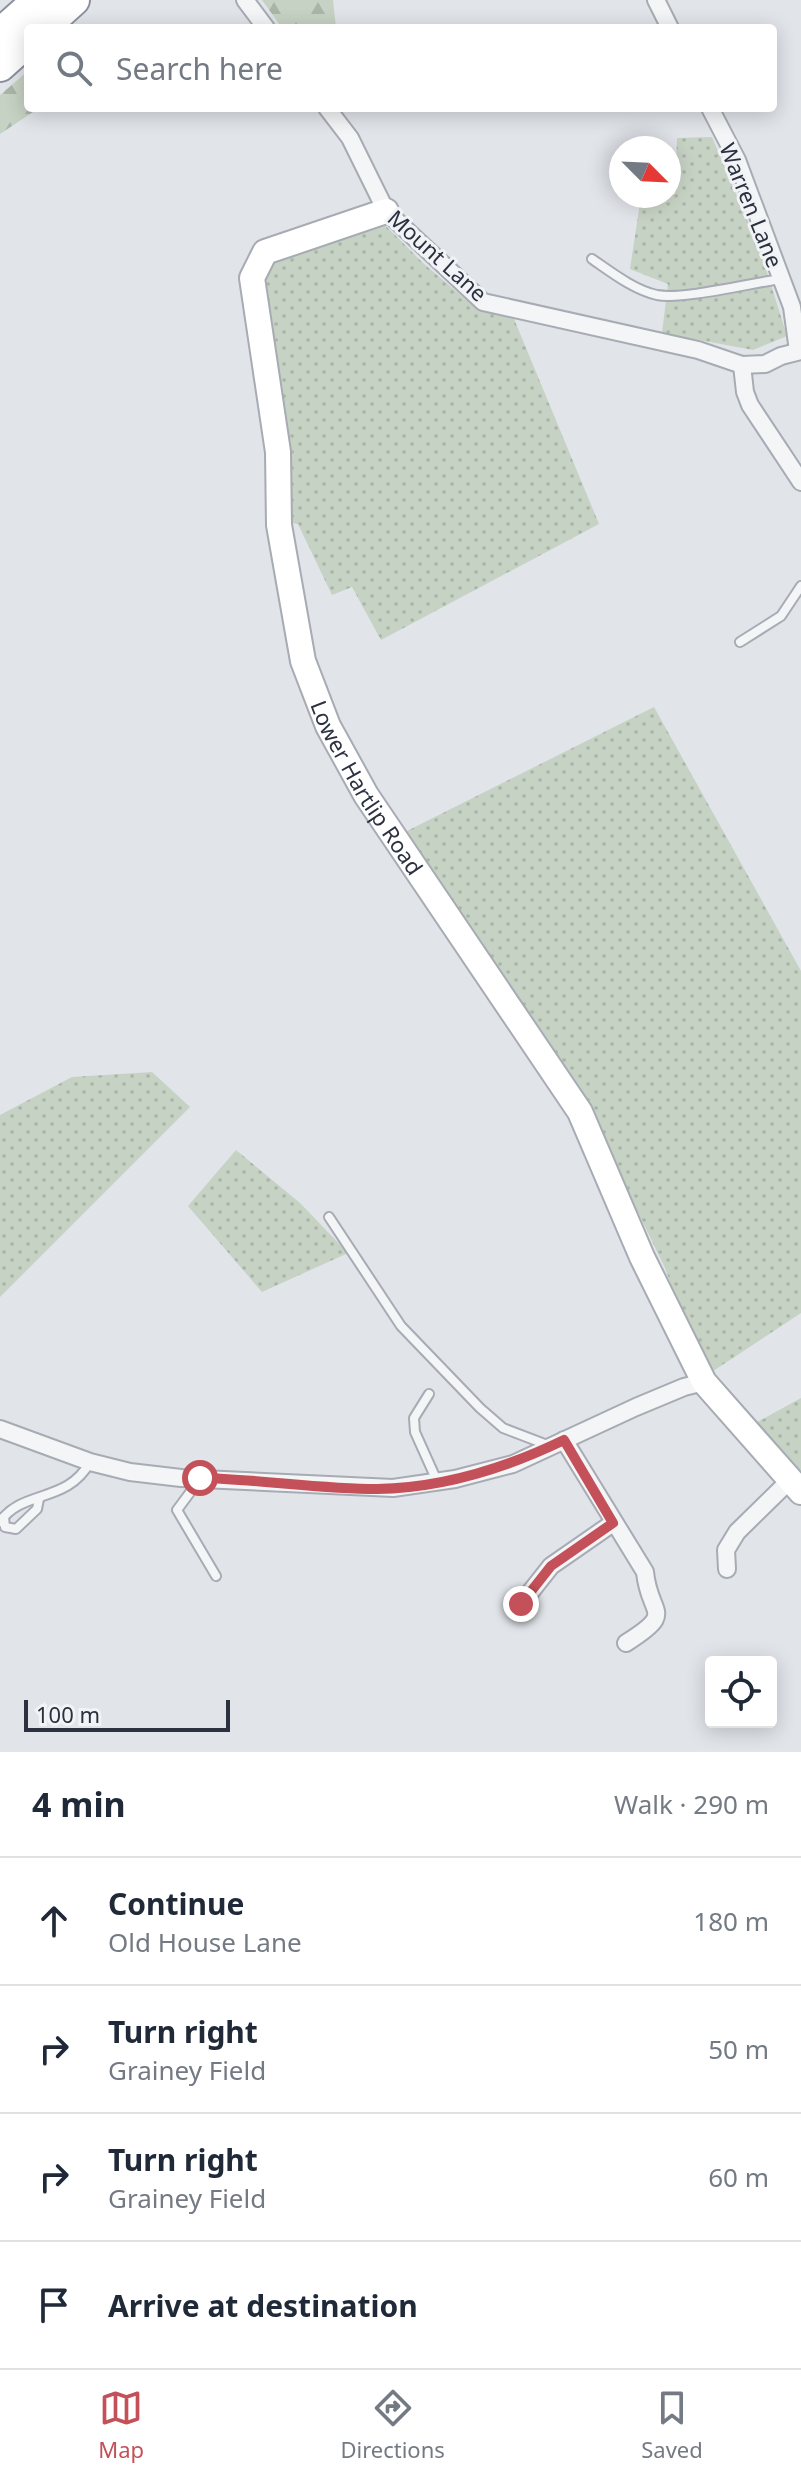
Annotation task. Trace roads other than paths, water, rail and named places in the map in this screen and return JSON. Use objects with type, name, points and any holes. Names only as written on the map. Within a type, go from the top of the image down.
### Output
[{"type":"highway","points":[[0,34],[38,0]]},
{"type":"highway","points":[[47,24],[74,0]]},
{"type":"highway","points":[[0,66],[24,45]]},
{"type":"street","points":[[245,0],[263,24]]},
{"type":"street","points":[[656,0],[668,24]]},
{"type":"street","name":"Mount Lane","points":[[330,112],[350,138],[386,211],[483,302],[698,350],[742,365]]},
{"type":"street","name":"Warren Lane","points":[[712,112],[737,160],[792,307],[800,351]]},
{"type":"street","name":"Lower Hartlip Road","points":[[386,211],[265,252],[252,278],[278,452],[279,525],[303,661],[328,726],[366,795],[580,1112],[642,1257],[704,1382],[795,1486]]},
{"type":"street","points":[[800,351],[765,364],[742,365],[750,405],[801,482]]},
{"type":"street","points":[[0,1429],[90,1462],[130,1472],[374,1489],[438,1481],[513,1464],[636,1407],[704,1382]]},
{"type":"street","points":[[558,1444],[645,1572],[646,1589],[656,1606],[657,1618],[651,1628],[626,1643]]},
{"type":"street","points":[[727,1569],[726,1550],[737,1532],[795,1486]]},
{"type":"street","points":[[521,1604],[551,1566],[613,1523]]},
{"type":"lane","points":[[592,259],[616,275],[663,296],[781,279]]},
{"type":"lane","points":[[740,642],[781,616],[801,586]]},
{"type":"lane","points":[[329,1217],[401,1326],[480,1408],[503,1428],[558,1444]]},
{"type":"lane","points":[[429,1394],[414,1418],[415,1432],[438,1481]]},
{"type":"lane","points":[[39,1499],[37,1509],[16,1529],[5,1527],[2,1520],[8,1510],[75,1481],[90,1462]]},
{"type":"lane","points":[[200,1478],[177,1510],[216,1576]]}]
